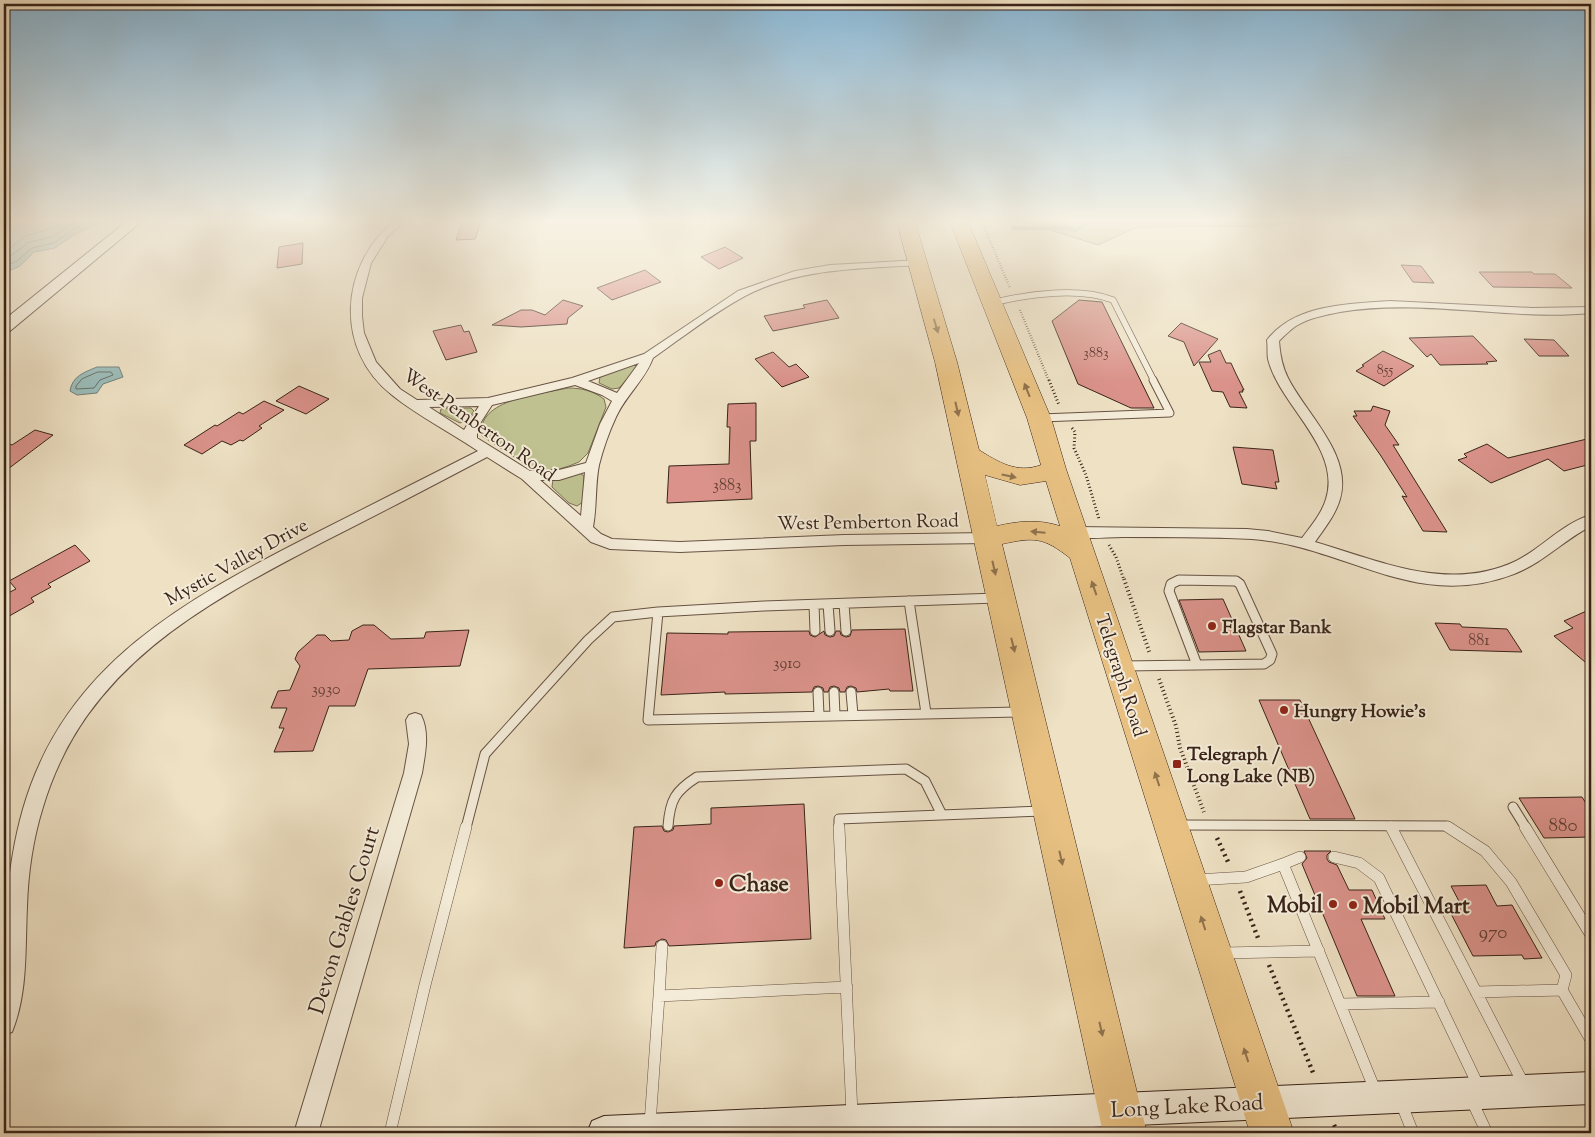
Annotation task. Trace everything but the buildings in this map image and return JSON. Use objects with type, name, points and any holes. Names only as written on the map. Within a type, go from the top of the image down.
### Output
[{"type":"highway","points":[[921,275],[946,362],[1122,1121]]},
{"type":"highway","name":"Telegraph Road","points":[[981,275],[1039,418],[1054,470],[1267,1118]]},
{"type":"highway","points":[[968,455],[998,473],[1016,477],[1042,475],[1054,470]]},
{"type":"highway","points":[[987,538],[1020,532],[1040,531],[1078,542]]},
{"type":"main road","points":[[4,328],[69,275]]},
{"type":"main road","name":"Long Lake Road","points":[[604,1133],[776,1129],[852,1121],[1122,1121],[1267,1118],[1388,1097],[1591,1088]]},
{"type":"street","name":"West Pemberton Road","points":[[361,275],[357,290],[360,337],[368,359],[384,381],[413,404],[470,439],[486,452],[527,476],[602,541],[622,546],[680,547],[844,540],[987,538]]},
{"type":"street","points":[[413,404],[488,402],[576,382],[648,356],[742,293],[792,275]]},
{"type":"street","points":[[1306,544],[1329,508],[1336,484],[1335,470],[1326,448],[1284,381],[1273,356],[1273,340],[1285,327],[1307,316],[1323,312],[1382,305],[1433,305],[1537,311],[1591,310]]},
{"type":"street","points":[[585,528],[589,510],[592,466],[607,424],[618,400],[643,368],[648,356]]},
{"type":"street","points":[[576,382],[606,392],[618,400]]},
{"type":"street","points":[[470,439],[471,428],[488,402]]},
{"type":"street","name":"Mystic Valley Drive","points":[[4,1024],[12,987],[16,902],[22,854],[33,807],[46,771],[62,738],[102,683],[141,644],[200,601],[486,452]]},
{"type":"street","points":[[527,476],[559,475],[592,466]]},
{"type":"street","points":[[1078,542],[1168,532],[1266,536],[1306,544],[1361,564],[1396,574],[1437,580],[1473,579],[1501,572],[1527,562],[1591,520]]},
{"type":"street","name":"Devon Gables Court","points":[[306,1133],[413,773],[418,744],[416,720]]},
{"type":"lane","points":[[992,303],[1014,297],[1097,294],[1113,300],[1170,413],[1039,418]]},
{"type":"lane","points":[[1120,666],[1154,665],[1197,665],[1264,664],[1270,660],[1272,654],[1240,584],[1236,581],[1179,580],[1171,584],[1169,590],[1197,665]]},
{"type":"lane","points":[[390,1133],[425,986],[485,754],[588,640],[613,617],[658,612],[814,604],[1001,598]]},
{"type":"lane","points":[[909,601],[926,713]]},
{"type":"lane","points":[[814,604],[815,631]]},
{"type":"lane","points":[[828,604],[830,631]]},
{"type":"lane","points":[[844,604],[846,630]]},
{"type":"lane","points":[[658,612],[648,720],[1028,712]]},
{"type":"lane","points":[[818,692],[819,716]]},
{"type":"lane","points":[[834,692],[836,715]]},
{"type":"lane","points":[[851,692],[853,715]]},
{"type":"lane","points":[[668,826],[670,808],[678,789],[698,777],[906,769],[925,781],[942,816]]},
{"type":"lane","points":[[1513,807],[1591,935]]},
{"type":"lane","points":[[852,1121],[839,819],[1050,811]]},
{"type":"lane","points":[[1172,826],[1447,826],[1485,851],[1511,882],[1566,975],[1562,990],[1591,1040]]},
{"type":"lane","points":[[1392,827],[1527,1091]]},
{"type":"lane","points":[[1189,880],[1246,878],[1300,857]]},
{"type":"lane","points":[[1334,857],[1359,863],[1379,878],[1439,1002],[1475,1093],[1487,1133]]},
{"type":"lane","points":[[1283,864],[1341,1004],[1388,1097],[1414,1133]]},
{"type":"lane","points":[[649,1131],[662,946]]},
{"type":"lane","points":[[1213,954],[1319,951]]},
{"type":"lane","points":[[659,996],[847,987]]},
{"type":"lane","points":[[1476,992],[1562,990]]},
{"type":"lane","points":[[1341,1004],[1439,1002]]},
{"type":"path","points":[[1005,275],[1065,417],[1075,432],[1074,448],[1086,475],[1098,518]]},
{"type":"path","points":[[1110,548],[1116,557],[1176,726],[1180,748],[1197,795],[1235,878],[1296,1027]]},
{"type":"green space","points":[[638,362],[642,363],[619,388],[612,389],[599,383],[600,377]]},
{"type":"green space","points":[[568,388],[583,389],[596,394],[604,399],[606,407],[588,453],[579,462],[556,470],[541,471],[528,466],[482,436],[483,424],[489,414],[499,406],[528,396]]},
{"type":"green space","points":[[471,408],[474,411],[467,420],[460,423],[440,413],[441,409]]},
{"type":"green space","points":[[580,473],[584,476],[583,502],[577,506],[569,503],[552,487],[553,479]]},
{"type":"water","points":[[97,367],[119,367],[123,377],[103,384],[97,393],[77,395],[70,391],[76,378]]},
{"type":"place","name":"Flagstar Bank","points":[[1212,626]]},
{"type":"place","name":"Hungry Howie's","points":[[1284,710]]},
{"type":"place","name":"Telegraph / Long Lake (NB)","points":[[1177,764]]},
{"type":"place","name":"Chase","points":[[719,883]]},
{"type":"place","name":"Mobil","points":[[1333,904]]},
{"type":"place","name":"Mobil Mart","points":[[1353,905]]}]
